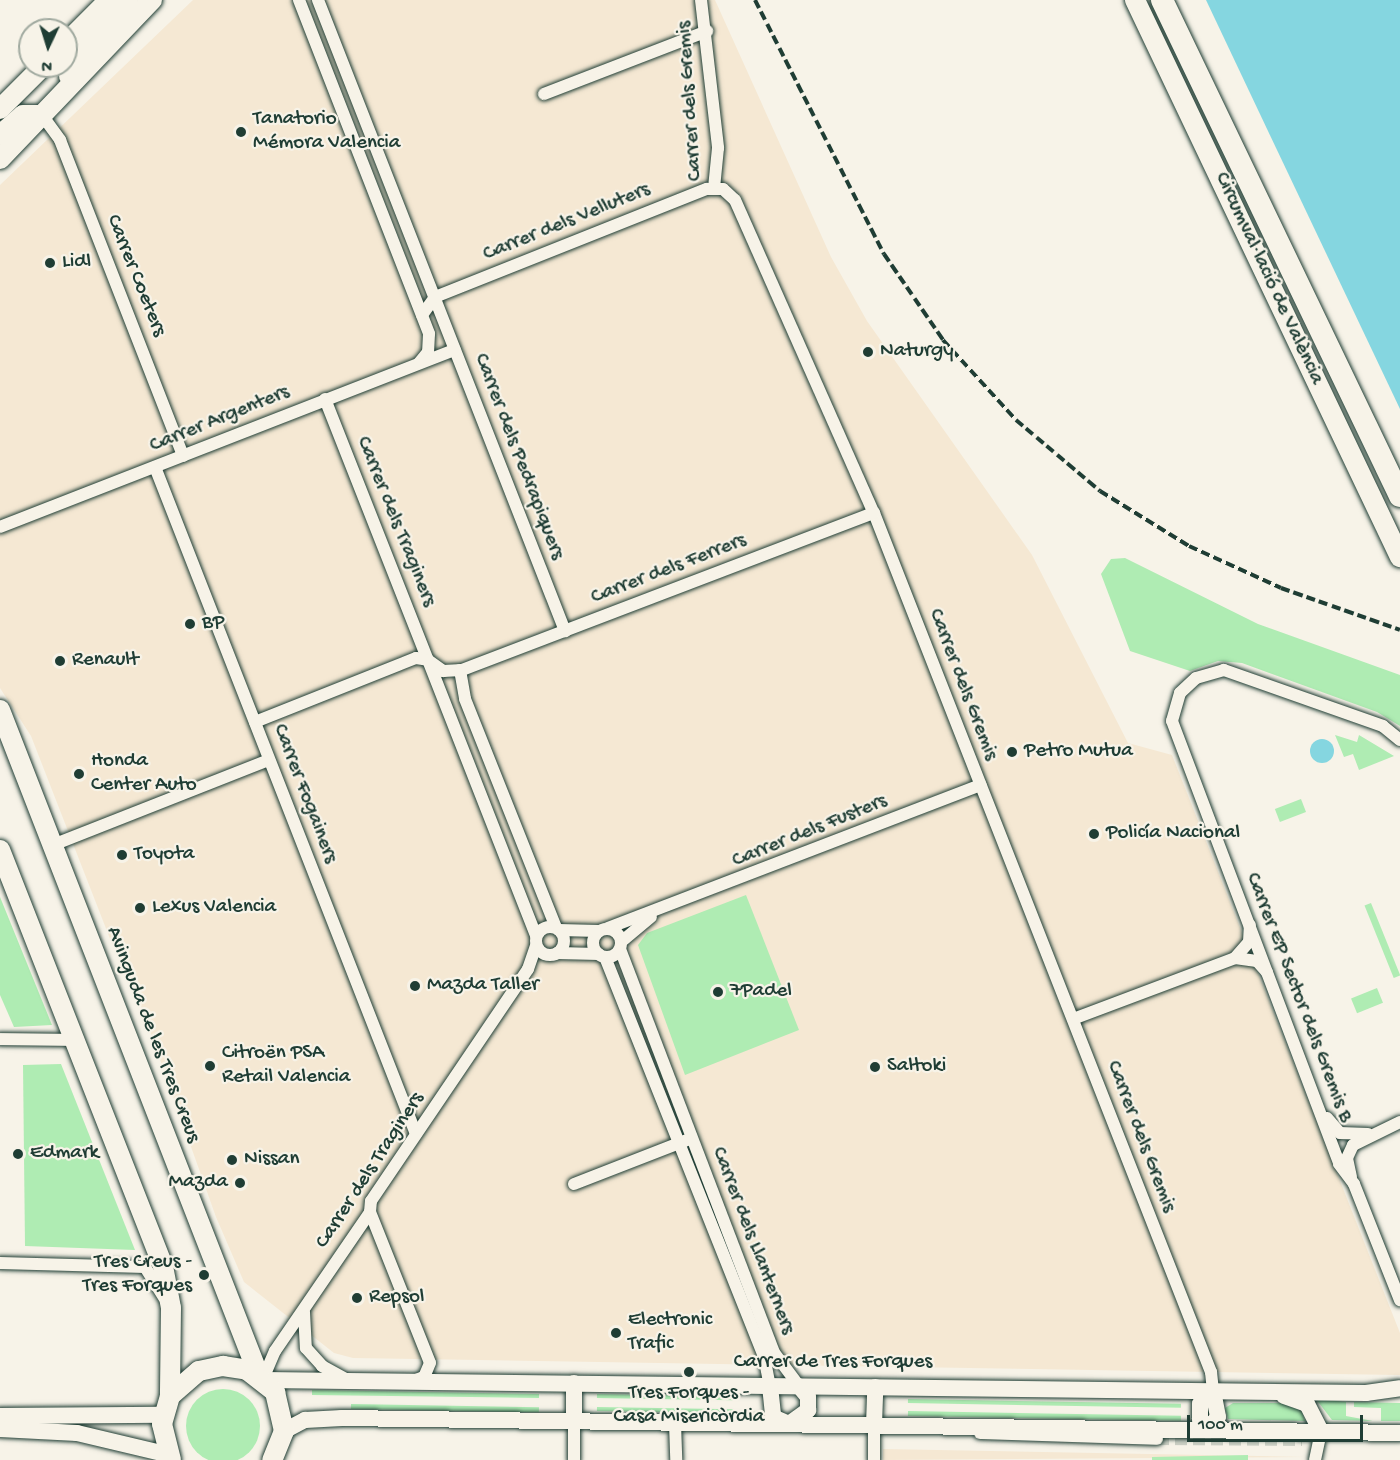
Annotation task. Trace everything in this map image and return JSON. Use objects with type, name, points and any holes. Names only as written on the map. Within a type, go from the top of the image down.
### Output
[{"type":"highway","name":"Circumval·lació de València","points":[[1162,0],[1400,496]]},
{"type":"main road","points":[[78,31],[109,0]]},
{"type":"main road","points":[[58,98],[86,44],[128,0]]},
{"type":"main road","points":[[0,159],[152,0]]},
{"type":"main road","name":"Circumval·lació de València","points":[[1136,0],[1400,557]]},
{"type":"main road","points":[[0,109],[31,78]]},
{"type":"main road","points":[[0,135],[22,115],[42,116]]},
{"type":"main road","name":"Avinguda de les Tres Creus","points":[[0,710],[262,1379],[279,1401],[284,1431]]},
{"type":"main road","points":[[0,850],[164,1266],[171,1308],[170,1396],[163,1415],[168,1457],[76,1433],[0,1429]]},
{"type":"main road","points":[[170,1396],[182,1382],[210,1368],[236,1366],[262,1379]]},
{"type":"main road","name":"Carrer de Tres Forques","points":[[262,1379],[1366,1393],[1395,1386]]},
{"type":"main road","points":[[574,1383],[574,1422]]},
{"type":"main road","points":[[770,1386],[773,1417],[789,1424]]},
{"type":"main road","points":[[789,1424],[808,1410],[808,1397],[799,1386]]},
{"type":"main road","points":[[874,1387],[874,1425]]},
{"type":"main road","points":[[1209,1428],[1218,1417],[1213,1390]]},
{"type":"main road","points":[[1267,1391],[1307,1404],[1321,1431]]},
{"type":"main road","points":[[0,1416],[163,1415]]},
{"type":"main road","points":[[275,1458],[284,1431],[305,1420],[342,1418],[1209,1428],[1400,1433]]},
{"type":"street","points":[[299,0],[422,315],[430,342],[419,363]]},
{"type":"street","name":"Carrer dels Pedrapiquers","points":[[318,0],[565,631]]},
{"type":"street","name":"Carrer dels Gremis","points":[[701,0],[707,31],[718,148],[714,188],[735,200],[874,513],[1211,1372],[1213,1390]]},
{"type":"street","points":[[544,94],[707,31]]},
{"type":"street","name":"Carrer Coeters","points":[[42,116],[60,140],[183,456]]},
{"type":"street","name":"Carrer dels Velluters","points":[[435,297],[714,188]]},
{"type":"street","points":[[422,315],[435,297]]},
{"type":"street","name":"Carrer Argenters","points":[[0,527],[455,350]]},
{"type":"street","name":"Carrer dels Traginers","points":[[262,1379],[309,1302],[370,1212],[371,1201],[516,986],[536,941],[325,399]]},
{"type":"street","name":"Carrer Fogainers","points":[[155,467],[416,1134]]},
{"type":"street","name":"Carrer dels Ferrers","points":[[460,670],[874,513]]},
{"type":"street","points":[[255,722],[416,658],[428,660],[443,671],[460,670],[465,699],[564,942],[553,954]]},
{"type":"street","name":"Carrer EP Sector dels Gremis B","points":[[1400,740],[1383,726],[1242,674],[1224,670],[1196,678],[1180,693],[1173,732],[1323,1109],[1339,1164],[1354,1184],[1400,1300]]},
{"type":"street","points":[[53,845],[269,760]]},
{"type":"street","name":"Carrer dels Fusters","points":[[557,929],[603,930],[654,915],[980,785]]},
{"type":"street","name":"Carrer dels Fusters","points":[[602,955],[621,945],[654,915]]},
{"type":"street","points":[[1073,1019],[1235,958],[1249,942],[1250,923]]},
{"type":"street","points":[[557,929],[544,928],[536,941],[553,954],[602,955]]},
{"type":"street","points":[[602,955],[593,943],[603,930],[621,945]]},
{"type":"street","name":"Carrer dels Llanterners","points":[[621,945],[686,1141],[766,1362],[770,1386]]},
{"type":"street","name":"Carrer dels Traginers","points":[[516,986],[553,954]]},
{"type":"street","name":"Carrer dels Llanterners","points":[[602,955],[686,1141],[775,1354],[799,1386]]},
{"type":"street","points":[[1235,958],[1257,961],[1272,982]]},
{"type":"street","points":[[0,1039],[73,1040]]},
{"type":"street","points":[[1323,1109],[1340,1133],[1374,1133]]},
{"type":"street","points":[[1354,1184],[1350,1150],[1374,1133],[1400,1122]]},
{"type":"street","name":"Carrer dels Llanterners","points":[[573,1184],[686,1141]]},
{"type":"street","points":[[370,1212],[430,1363],[424,1377],[411,1382]]},
{"type":"street","points":[[0,1263],[145,1267],[171,1308]]},
{"type":"street","points":[[309,1302],[301,1327],[306,1348],[333,1374],[361,1382]]},
{"type":"street","points":[[574,1422],[574,1460]]},
{"type":"street","points":[[675,1423],[676,1460]]},
{"type":"street","points":[[874,1425],[874,1460]]},
{"type":"street","points":[[925,1425],[1011,1437],[1156,1439]]},
{"type":"street","points":[[1315,1460],[1321,1431]]},
{"type":"shaded area","points":[[193,0],[715,0],[831,257],[867,321],[1032,555],[1128,743],[1172,755],[1400,1333],[1400,1375],[353,1358],[334,1353],[244,1282],[216,1217],[120,947],[114,949],[31,736],[0,688],[0,185]]},
{"type":"shaded area","points":[[883,1449],[1305,1457],[883,1460]]},
{"type":"green space","points":[[1125,558],[1258,624],[1400,675],[1400,726],[1377,712],[1242,663],[1218,661],[1190,671],[1130,651],[1101,574],[1111,559]]},
{"type":"green space","points":[[1335,735],[1357,742],[1359,735],[1394,756],[1359,770],[1353,754],[1344,757]]},
{"type":"green space","points":[[1301,799],[1306,812],[1280,822],[1275,809]]},
{"type":"green space","name":"7Padel","points":[[746,895],[799,1030],[685,1075],[638,945],[647,933]]},
{"type":"green space","points":[[0,897],[52,1025],[14,1027],[0,995]]},
{"type":"green space","points":[[1371,903],[1400,975],[1394,978],[1365,906]]},
{"type":"green space","points":[[1377,988],[1383,1003],[1357,1013],[1351,998]]},
{"type":"green space","points":[[61,1064],[135,1250],[25,1246],[23,1065]]},
{"type":"green space","points":[[223,1389],[244,1395],[254,1405],[260,1426],[254,1447],[244,1457],[223,1463],[202,1457],[192,1447],[186,1426],[192,1405],[202,1395]]},
{"type":"green space","points":[[312,1390],[539,1394],[539,1398],[312,1395]]},
{"type":"green space","points":[[597,1394],[733,1396],[733,1400],[597,1398]]},
{"type":"green space","points":[[908,1399],[1181,1404],[1181,1408],[908,1403]]},
{"type":"green space","points":[[1316,1399],[1346,1402],[1346,1416],[1373,1421],[1332,1420]]},
{"type":"green space","points":[[1354,1402],[1400,1403],[1400,1421],[1381,1421],[1381,1408],[1354,1407]]},
{"type":"green space","points":[[1233,1403],[1289,1403],[1302,1411],[1305,1421],[1228,1419],[1225,1408]]},
{"type":"green space","points":[[351,1404],[539,1407],[539,1412],[351,1409]]},
{"type":"green space","points":[[597,1407],[733,1409],[733,1413],[597,1411]]},
{"type":"green space","points":[[908,1411],[1181,1416],[1181,1421],[908,1416]]},
{"type":"green space","points":[[1248,1455],[1248,1460],[1152,1460],[1152,1457]]},
{"type":"water","points":[[1206,0],[1400,0],[1400,409],[1259,112]]},
{"type":"water","points":[[1322,739],[1327,740],[1333,746],[1333,756],[1327,762],[1322,763],[1317,762],[1311,756],[1310,751],[1311,746],[1317,740]]},
{"type":"tunnel","points":[[1157,1439],[1302,1440]]},
{"type":"railway","points":[[755,0],[884,254],[943,340],[1016,420],[1100,491],[1189,546],[1281,588],[1400,630]]},
{"type":"place","name":"Tanatorio Mémora Valencia","points":[[241,132]]},
{"type":"place","name":"Lidl","points":[[50,263]]},
{"type":"place","name":"Naturgy","points":[[868,352]]},
{"type":"place","name":"BP","points":[[190,624]]},
{"type":"place","name":"Renault","points":[[60,661]]},
{"type":"place","name":"Petro Mutua","points":[[1012,752]]},
{"type":"place","name":"Honda Center Auto","points":[[79,774]]},
{"type":"place","name":"Policía Nacional","points":[[1094,834]]},
{"type":"place","name":"Toyota","points":[[122,855]]},
{"type":"place","name":"Lexus Valencia","points":[[140,908]]},
{"type":"place","name":"Mazda Taller","points":[[415,986]]},
{"type":"place","name":"7Padel","points":[[718,992]]},
{"type":"place","name":"Citroën PSA Retail Valencia","points":[[210,1066]]},
{"type":"place","name":"Saltoki","points":[[875,1067]]},
{"type":"place","name":"Edmark","points":[[18,1154]]},
{"type":"place","name":"Nissan","points":[[232,1160]]},
{"type":"place","name":"Mazda","points":[[240,1183]]},
{"type":"place","name":"Tres Creus - Tres Forques","points":[[204,1275]]},
{"type":"place","name":"Repsol","points":[[357,1298]]},
{"type":"place","name":"Electronic Trafic","points":[[616,1333]]},
{"type":"place","name":"Tres Forques - Casa Misericòrdia","points":[[689,1372]]}]
